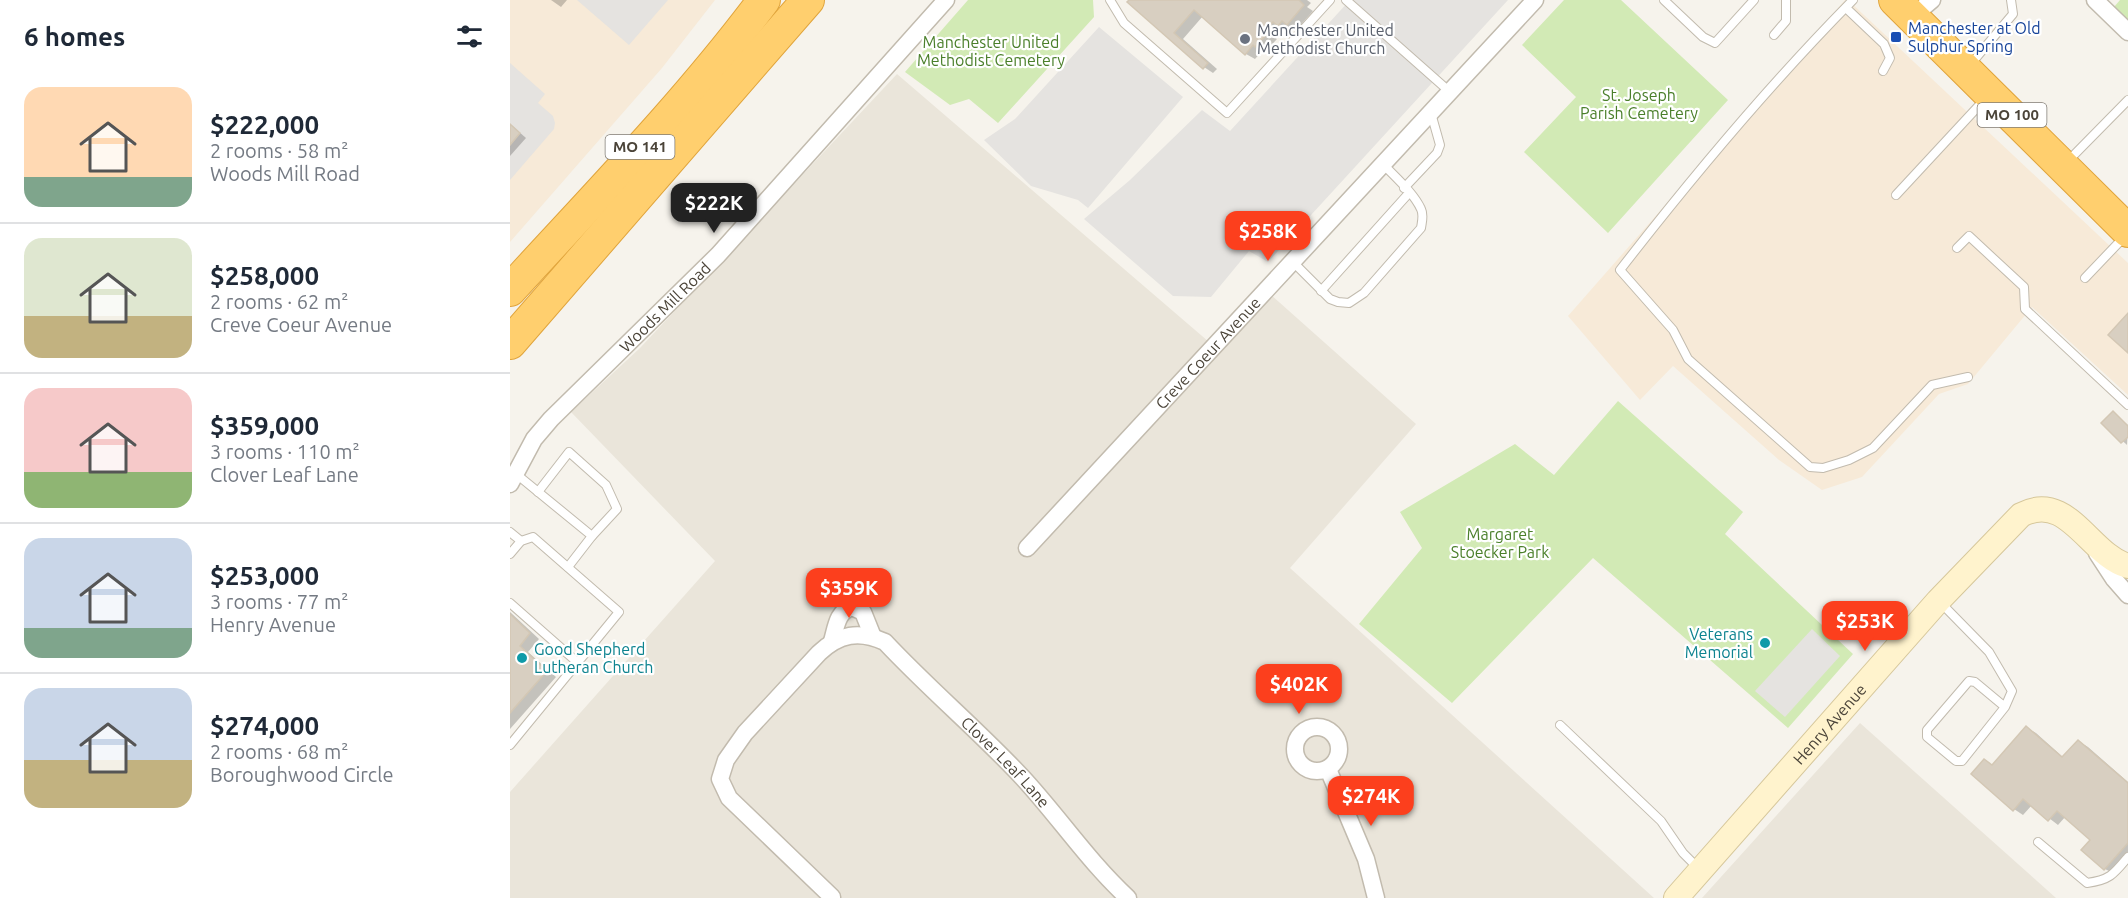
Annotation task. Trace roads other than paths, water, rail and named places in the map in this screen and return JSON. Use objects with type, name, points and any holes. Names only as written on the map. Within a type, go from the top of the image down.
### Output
[{"type":"highway","name":"MO 141","points":[[510,290],[683,99],[734,40],[764,0]]},
{"type":"highway","name":"MO 141","points":[[510,343],[808,0]]},
{"type":"highway","points":[[785,27],[814,0]]},
{"type":"highway","name":"MO 100","points":[[1913,6],[1966,70],[2123,223]]},
{"type":"street","name":"Woods Mill Road","points":[[513,478],[534,439],[551,419],[718,255],[946,0]]},
{"type":"street","name":"Creve Coeur Avenue","points":[[1027,548],[1535,0]]},
{"type":"street","points":[[2095,0],[2128,32]]},
{"type":"street","name":"Henry Avenue","points":[[1676,898],[1938,601],[2014,520],[2030,510],[2056,511],[2084,532],[2104,553],[2124,569]]},
{"type":"street","points":[[2084,532],[2114,579],[2128,595]]},
{"type":"street","name":"Clover Leaf Lane","points":[[832,897],[729,798],[720,779],[726,759],[745,734],[832,641],[840,615],[843,611],[852,608],[863,612],[873,637],[885,642],[1009,763],[1040,796],[1074,842],[1106,878],[1128,898]]},
{"type":"street","points":[[832,641],[857,635],[873,637]]},
{"type":"street","points":[[1328,769],[1366,859],[1376,898]]},
{"type":"lane","points":[[1110,0],[1124,23],[1227,113],[1330,0]]},
{"type":"lane","points":[[1346,0],[1450,92]]},
{"type":"lane","points":[[1664,0],[1703,37],[1714,43],[1754,0]]},
{"type":"lane","points":[[1774,35],[1785,21],[1786,0]]},
{"type":"lane","points":[[1853,0],[1809,44],[1716,150],[1620,270],[1673,330],[1688,359],[1810,467],[1823,468],[1849,460],[1873,448],[1932,386],[1968,377]]},
{"type":"lane","points":[[1966,70],[2010,19],[2013,11],[2012,0]]},
{"type":"lane","points":[[1846,8],[1884,44],[1890,58],[1883,71]]},
{"type":"lane","points":[[1896,195],[1990,93]]},
{"type":"lane","points":[[2063,166],[2128,100]]},
{"type":"lane","points":[[1321,291],[1437,153],[1440,145],[1431,113]]},
{"type":"lane","points":[[1292,261],[1321,291],[1338,302],[1349,303],[1364,293],[1421,228],[1423,217],[1421,209],[1383,164]]},
{"type":"lane","points":[[2085,278],[2123,223]]},
{"type":"lane","points":[[1957,248],[1969,236],[2024,287],[2025,309],[2128,405]]},
{"type":"lane","points":[[538,492],[569,452],[606,485],[617,509],[568,567]]},
{"type":"lane","points":[[513,478],[538,492],[592,536]]},
{"type":"lane","points":[[510,532],[521,541]]},
{"type":"lane","points":[[510,554],[521,541],[533,537],[619,612],[510,745]]},
{"type":"lane","points":[[1938,601],[1989,652],[2013,691],[2005,707],[1962,761],[1956,761],[1927,737],[1927,730],[1969,681],[1976,682],[2005,707]]},
{"type":"lane","points":[[510,603],[577,663]]},
{"type":"lane","points":[[1560,725],[1661,821],[1683,853],[1700,870]]},
{"type":"lane","points":[[2038,842],[2087,883],[2105,881],[2128,856]]},
{"type":"place","name":"Manchester at Old Sulphur Spring","points":[[1896,37]]},
{"type":"place","name":"Manchester United Methodist Church","points":[[1245,39]]},
{"type":"place","name":"Veterans Memorial","points":[[1765,643]]},
{"type":"place","name":"Good Shepherd Lutheran Church","points":[[522,658]]},
{"type":"park label","name":"Manchester United Methodist Cemetery","points":[[991,51]]},
{"type":"park label","name":"St. Joseph Parish Cemetery","points":[[1639,104]]},
{"type":"park label","name":"Margaret Stoecker Park","points":[[1500,543]]}]
